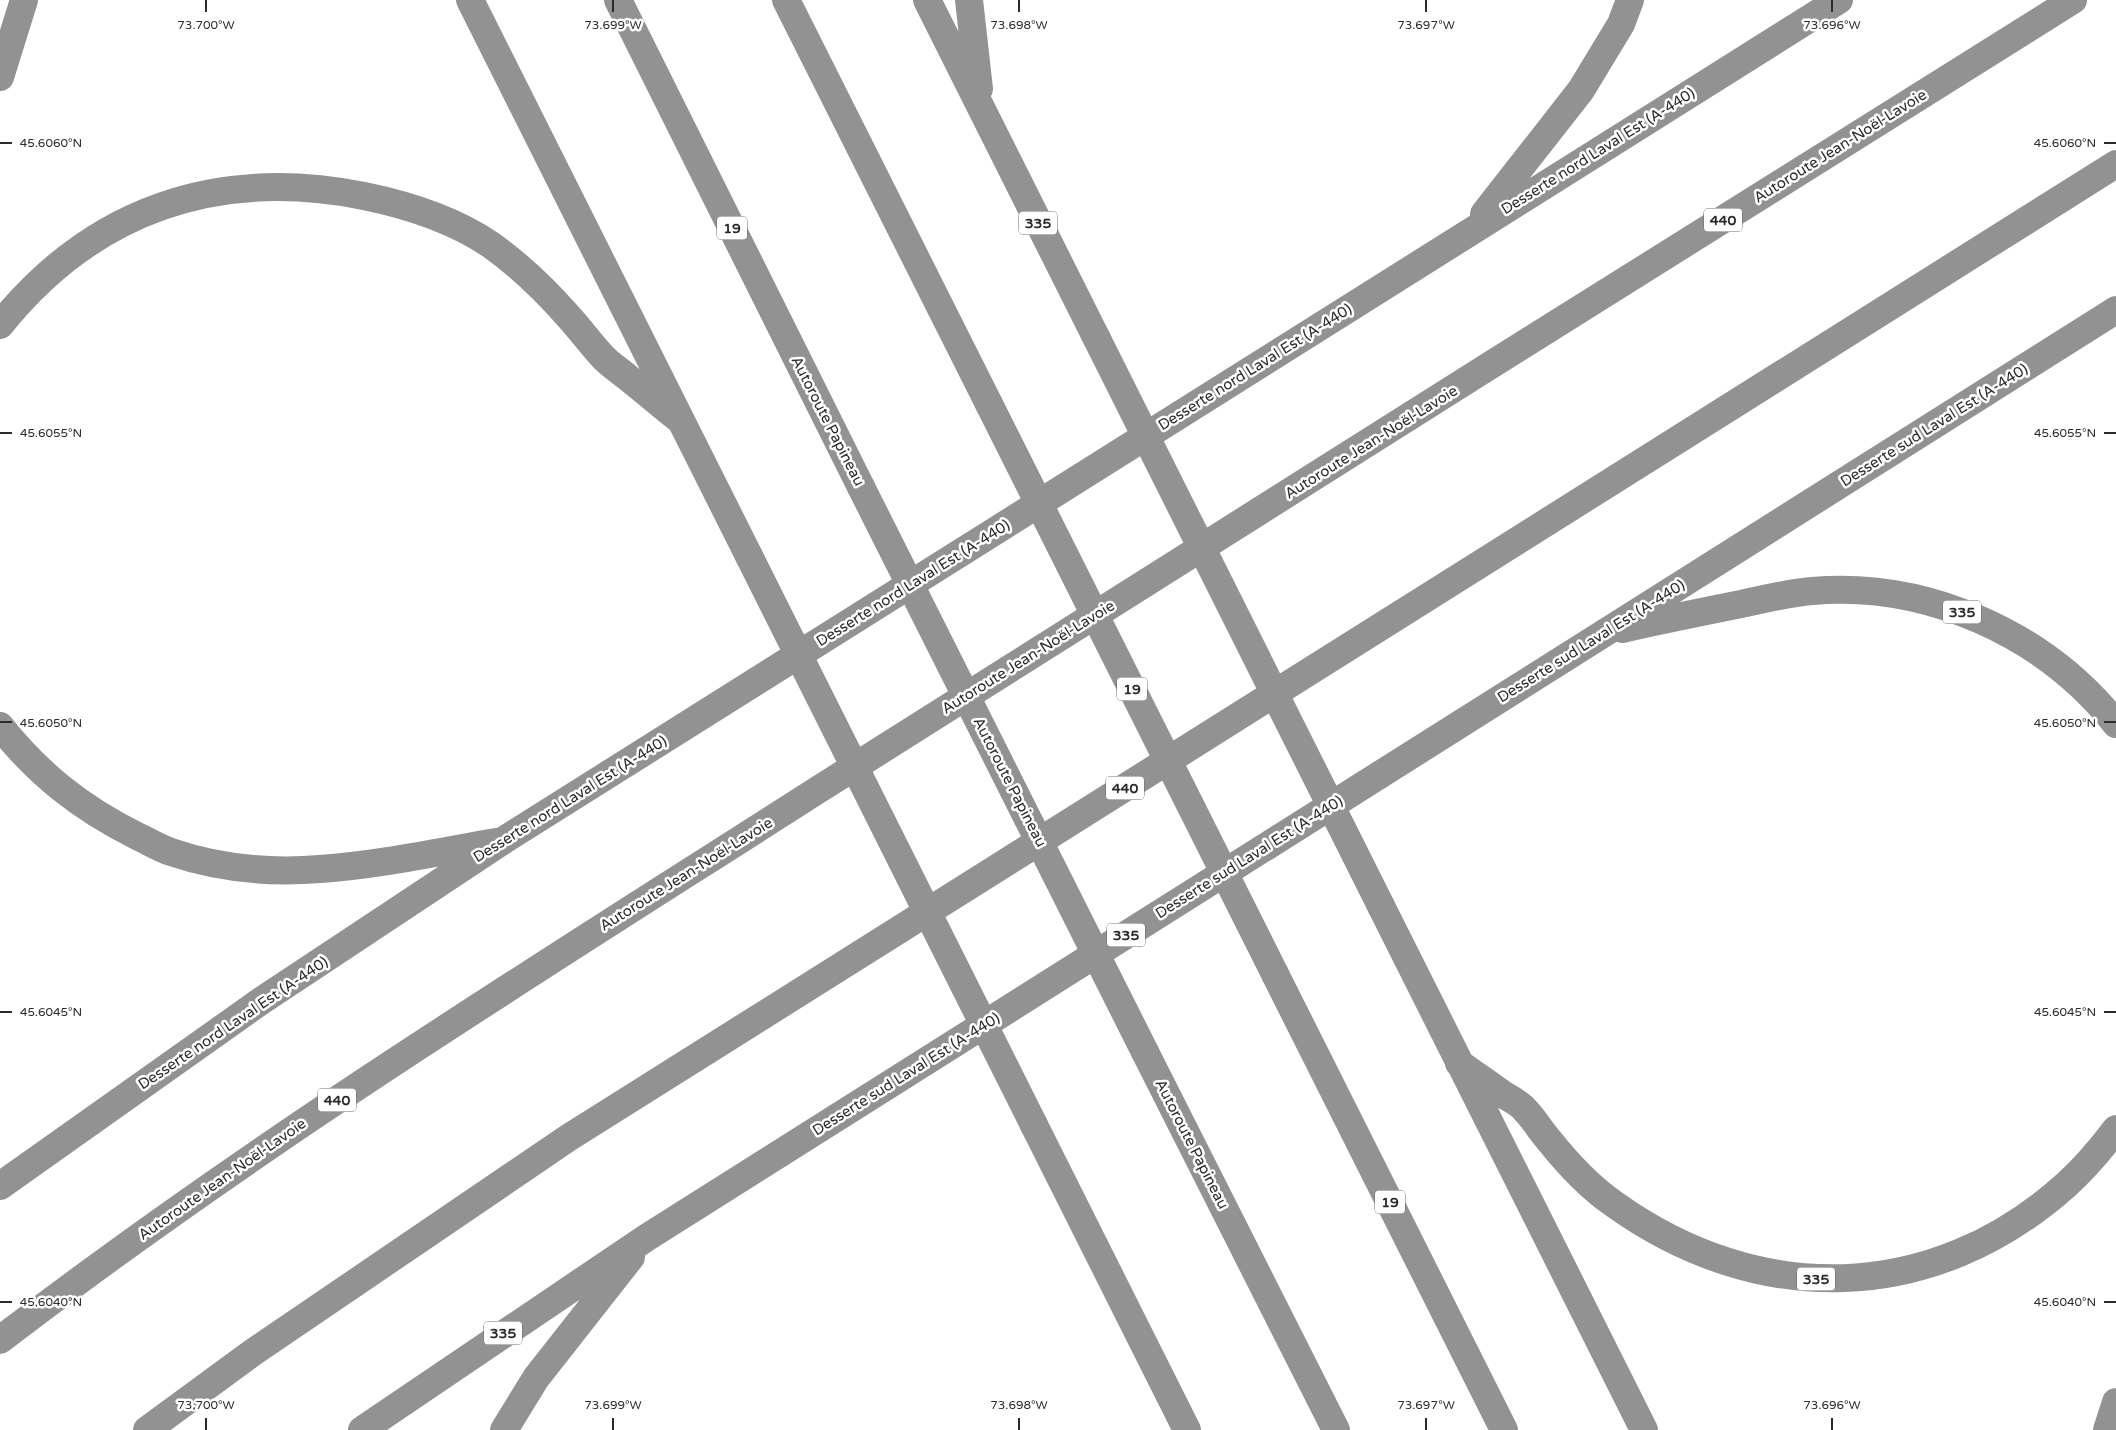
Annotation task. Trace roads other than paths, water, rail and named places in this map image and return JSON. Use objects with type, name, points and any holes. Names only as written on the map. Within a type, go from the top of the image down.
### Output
[{"type":"highway","points":[[0,77],[24,0]]},
{"type":"highway","points":[[470,0],[1187,1430]]},
{"type":"highway","name":"Autoroute Papineau","points":[[618,0],[1336,1430]]},
{"type":"highway","name":"19","points":[[786,0],[1504,1430]]},
{"type":"highway","name":"335","points":[[927,0],[1459,1064],[1526,1109],[1561,1155],[1583,1179],[1593,1189],[1631,1216],[1673,1240],[1723,1261],[1746,1268],[1796,1277],[1846,1279],[1899,1273],[1932,1263],[1974,1246],[2001,1233],[2046,1201],[2084,1167],[2116,1129]]},
{"type":"highway","points":[[969,0],[981,108]]},
{"type":"highway","points":[[1473,229],[1581,90],[1621,24],[1630,0]]},
{"type":"highway","name":"Desserte nord Laval Est (A-440)","points":[[0,1186],[261,1002],[504,840],[1839,0]]},
{"type":"highway","name":"Autoroute Jean-Noël-Lavoie","points":[[0,1340],[84,1277],[243,1164],[510,985],[1028,656],[2073,0]]},
{"type":"highway","name":"440","points":[[147,1430],[260,1348],[577,1133],[2116,164]]},
{"type":"highway","points":[[0,325],[18,303],[47,274],[77,249],[112,228],[143,214],[175,202],[241,188],[276,186],[346,192],[421,210],[458,225],[491,245],[550,296],[603,357],[680,420]]},
{"type":"highway","name":"Desserte sud Laval Est (A-440)","points":[[362,1430],[646,1238],[2116,310]]},
{"type":"highway","name":"335","points":[[1606,632],[1812,591],[1859,590],[1906,596],[1974,617],[2037,650],[2089,693],[2116,724]]},
{"type":"highway","points":[[0,726],[16,747],[76,801],[100,817],[170,852],[206,861],[281,871],[320,869],[504,840]]},
{"type":"highway","points":[[1459,1064],[1644,1430]]},
{"type":"highway","points":[[504,1430],[536,1378],[646,1238]]},
{"type":"highway","points":[[1165,1386],[1166,1430]]},
{"type":"highway","points":[[2107,1430],[2116,1402]]}]
